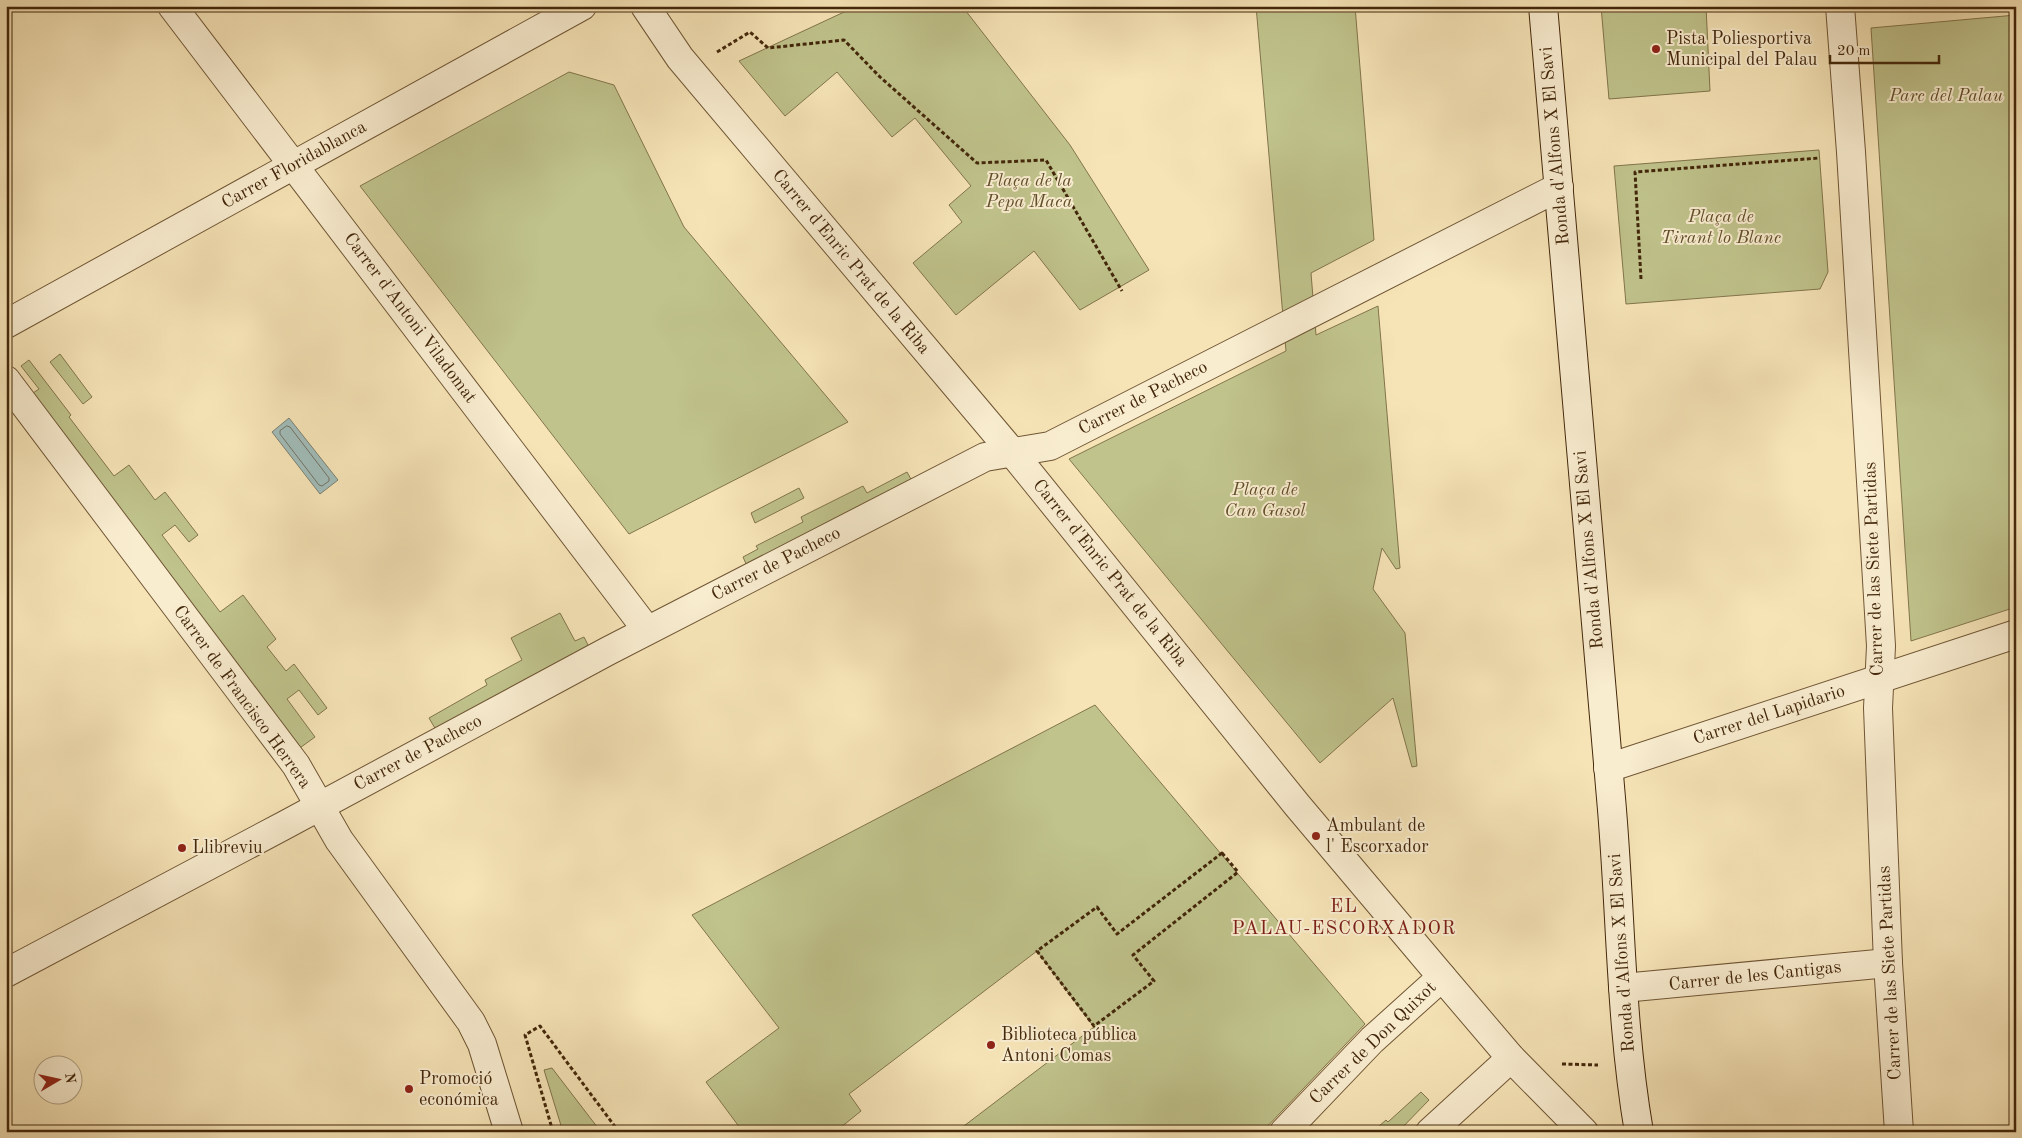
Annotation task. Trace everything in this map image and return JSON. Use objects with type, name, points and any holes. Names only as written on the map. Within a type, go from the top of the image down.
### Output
[{"type":"street","name":"Carrer d'Antoni Viladomat","points":[[172,6],[647,630]]},
{"type":"street","name":"Carrer Floridablanca","points":[[6,324],[582,6]]},
{"type":"street","name":"Carrer d'Enric Prat de la Riba","points":[[645,6],[680,58],[1012,452],[1297,805],[1511,1058],[1584,1132]]},
{"type":"street","name":"Ronda d'Alfons X El Savi","points":[[1543,6],[1608,768],[1632,1094],[1639,1132]]},
{"type":"street","name":"Carrer de las Siete Partidas","points":[[1840,6],[1851,152],[1880,636],[1878,708],[1888,963],[1899,1132]]},
{"type":"street","name":"Carrer de Pacheco","points":[[6,973],[647,630],[985,457],[1050,446],[1558,187]]},
{"type":"street","name":"Carrer de Francisco Herrera","points":[[6,380],[296,765],[339,840],[471,1022],[482,1044],[509,1132]]},
{"type":"street","name":"Carrer del Lapidario","points":[[1608,768],[2016,634]]},
{"type":"street","name":"Carrer de les Cantigas","points":[[1623,988],[1888,963]]},
{"type":"street","name":"Carrer de Don Quixot","points":[[1284,1132],[1372,1040],[1442,977]]},
{"type":"street","points":[[1430,1132],[1511,1058]]},
{"type":"street","points":[[1632,1094],[1655,1132]]},
{"type":"path","points":[[711,56],[750,32],[768,48],[844,40],[880,77],[977,163],[1046,160],[1122,291]]},
{"type":"path","points":[[1641,279],[1635,172],[1820,158]]},
{"type":"path","points":[[1222,854],[1238,872],[1133,954],[1154,981],[1094,1026],[1037,951],[1068,927],[1097,907],[1117,934],[1222,854]]},
{"type":"path","points":[[553,1132],[525,1035],[540,1026],[619,1132]]},
{"type":"green space","name":"Plaça de la Pepa Maca","points":[[857,6],[962,6],[1070,145],[1149,270],[1080,310],[1034,251],[956,315],[913,263],[962,222],[949,205],[971,186],[915,118],[892,137],[837,72],[785,116],[739,61]]},
{"type":"green space","name":"Plaça de Can Gasol","points":[[1256,6],[1355,6],[1374,240],[1311,273],[1316,335],[1378,306],[1400,568],[1396,569],[1382,548],[1373,589],[1405,633],[1417,766],[1412,767],[1393,698],[1320,763],[1069,459],[1286,351]]},
{"type":"green space","name":"Pista Poliesportiva Municipal del Palau","points":[[1601,6],[1706,6],[1710,91],[1609,99]]},
{"type":"green space","name":"Parc del Palau","points":[[2016,15],[2016,607],[1911,641],[1871,28]]},
{"type":"green space","points":[[569,72],[614,85],[684,227],[848,422],[629,534],[360,186]]},
{"type":"green space","name":"Plaça de Tirant lo Blanc","points":[[1819,150],[1828,272],[1820,289],[1626,304],[1614,166]]},
{"type":"green space","points":[[60,354],[92,397],[83,404],[50,362]]},
{"type":"green space","points":[[29,360],[114,476],[129,465],[155,500],[165,492],[198,535],[189,542],[175,525],[162,535],[220,612],[243,595],[276,639],[267,647],[286,671],[294,664],[327,708],[318,715],[299,690],[287,699],[315,737],[297,750],[30,395],[39,389],[21,366]]},
{"type":"green space","points":[[907,472],[912,481],[747,566],[743,557],[758,549],[756,546],[803,522],[801,517],[863,486],[867,493]]},
{"type":"green space","points":[[799,488],[804,498],[755,523],[751,513]]},
{"type":"green space","points":[[560,613],[575,641],[584,637],[590,649],[436,730],[429,718],[487,685],[485,680],[522,660],[511,638]]},
{"type":"green space","points":[[1095,705],[1365,1024],[1262,1132],[956,1132],[1094,1027],[1037,951],[849,1094],[861,1111],[835,1132],[743,1132],[706,1082],[779,1028],[692,915]]},
{"type":"green space","points":[[552,1068],[601,1132],[563,1132],[544,1070]]},
{"type":"green space","points":[[1421,1092],[1429,1100],[1398,1132],[1378,1132],[1381,1129],[1378,1127],[1386,1120],[1388,1122]]},
{"type":"water","points":[[289,418],[338,480],[320,494],[272,432]]},
{"type":"place","name":"Pista Poliesportiva Municipal del Palau","points":[[1656,49]]},
{"type":"place","name":"Ambulant de l' Escorxador","points":[[1316,836]]},
{"type":"place","name":"Llibreviu","points":[[182,848]]},
{"type":"place","name":"Biblioteca pública Antoni Comas","points":[[991,1045]]},
{"type":"place","name":"Promoció económica","points":[[409,1089]]},
{"type":"district","name":"EL PALAU-ESCORXADOR","points":[[1344,918]]}]
